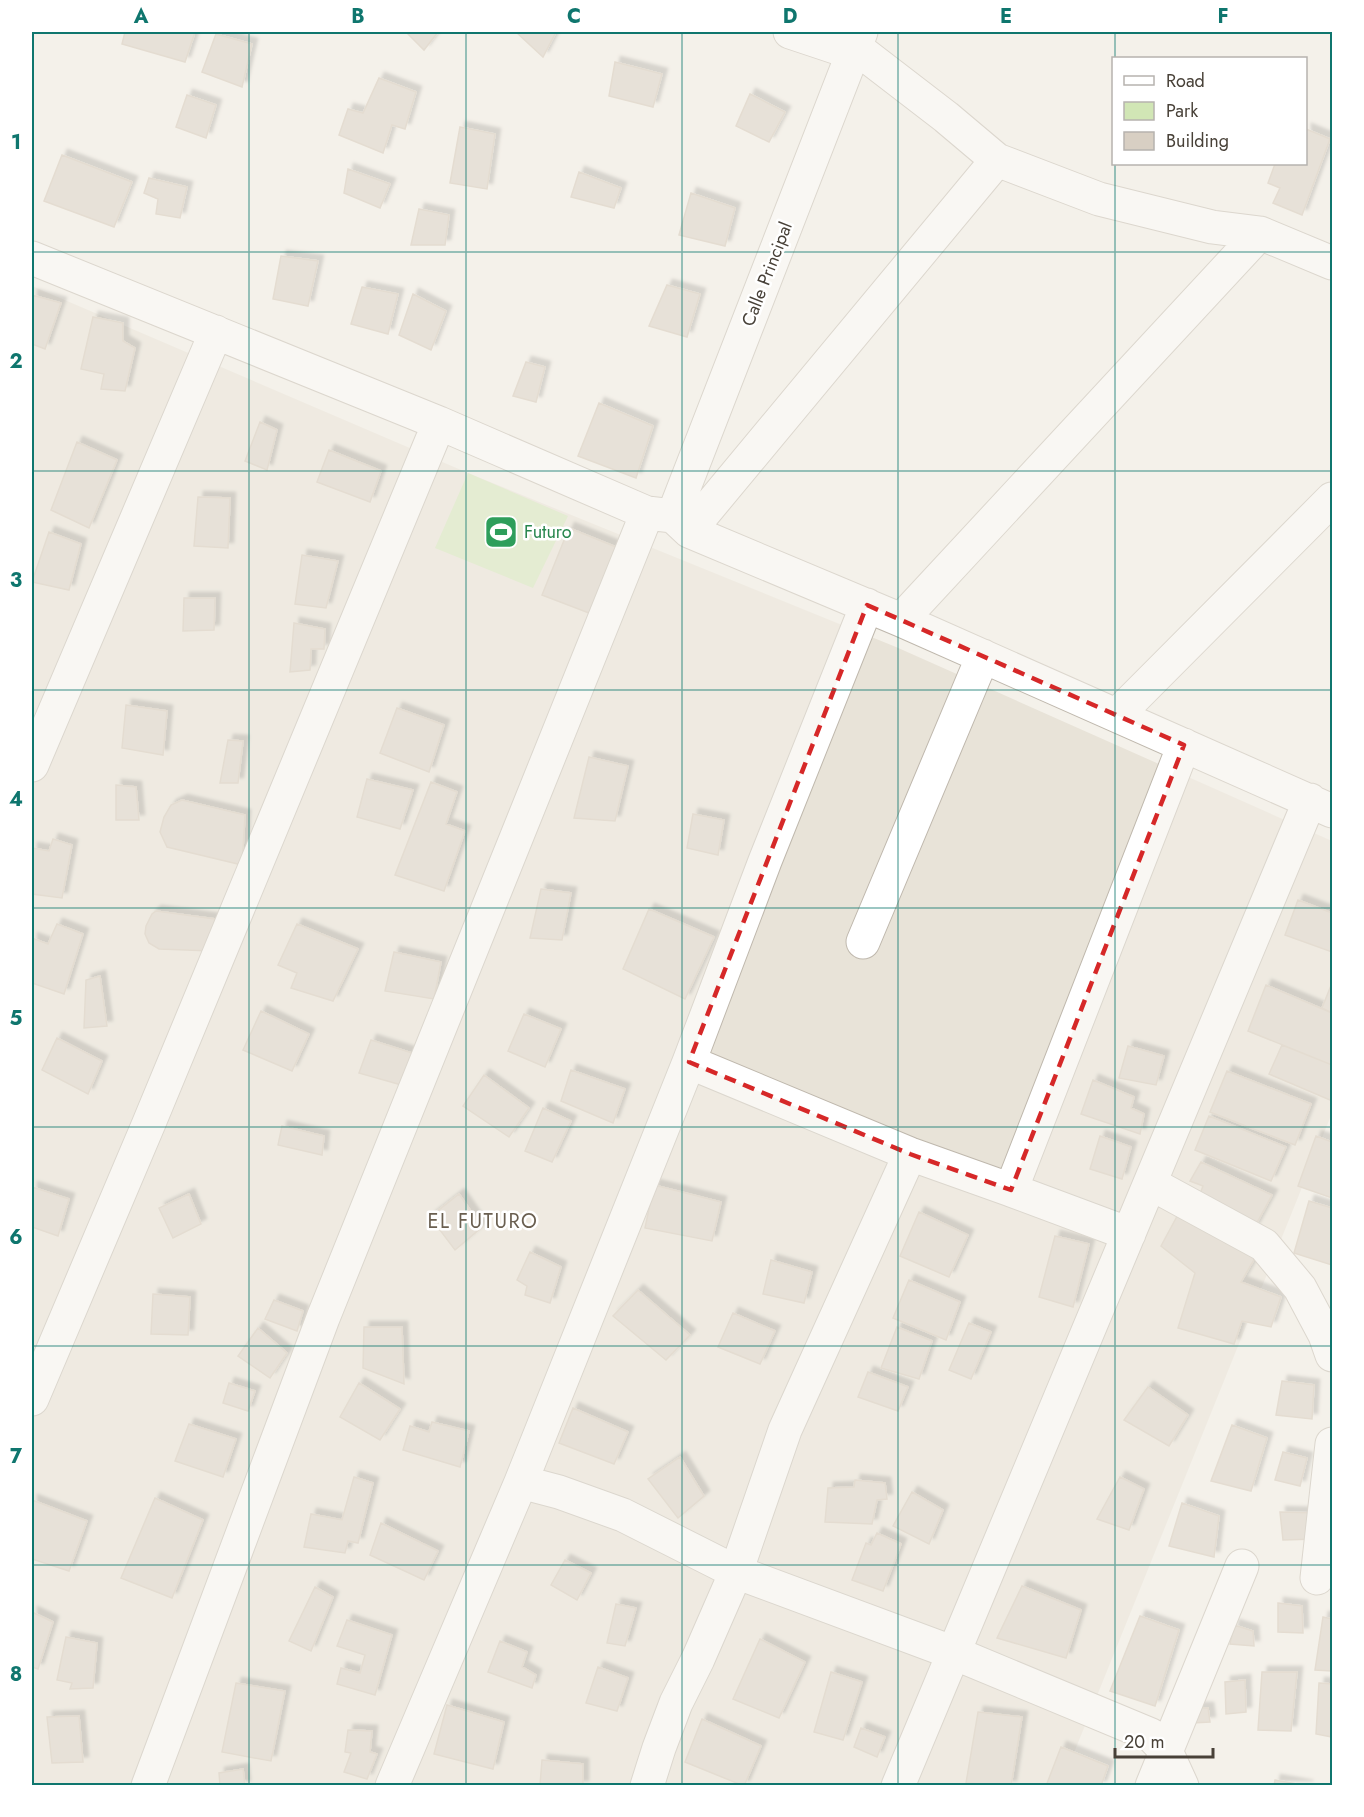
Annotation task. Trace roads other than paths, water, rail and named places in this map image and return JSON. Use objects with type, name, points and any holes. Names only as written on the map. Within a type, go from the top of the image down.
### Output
[{"type":"street","points":[[790,32],[844,50],[858,39],[998,160],[1099,199],[1212,227],[1260,233],[1332,263]]},
{"type":"street","name":"Calle Principal","points":[[148,1785],[323,1318],[670,520],[858,39]]},
{"type":"street","points":[[670,520],[998,160]]},
{"type":"street","points":[[901,620],[1260,233]]},
{"type":"street","points":[[32,258],[439,423],[670,520],[1327,808],[1150,1183],[898,1785]]},
{"type":"street","points":[[32,765],[216,332]]},
{"type":"street","points":[[32,1399],[439,423]]},
{"type":"street","points":[[1117,715],[1332,499]]},
{"type":"street","points":[[392,1785],[521,1482],[689,1062],[765,861],[867,605]]},
{"type":"street","points":[[863,942],[983,656]]},
{"type":"street","points":[[1011,1190],[1185,745]]},
{"type":"street","points":[[689,1062],[910,1154],[1129,1234]]},
{"type":"street","points":[[647,1785],[676,1703],[736,1572],[785,1430],[910,1154]]},
{"type":"street","points":[[1150,1183],[1264,1245],[1300,1288],[1325,1335],[1332,1355]]},
{"type":"street","points":[[1317,1578],[1332,1444]]},
{"type":"street","points":[[521,1482],[559,1492],[623,1515],[736,1572],[954,1653],[1151,1735],[1166,1751],[1182,1785]]},
{"type":"street","points":[[1152,1785],[1242,1566]]},
{"type":"place","name":"Futuro","points":[[501,532]]},
{"type":"district","name":"EL FUTURO","points":[[483,1221]]}]
